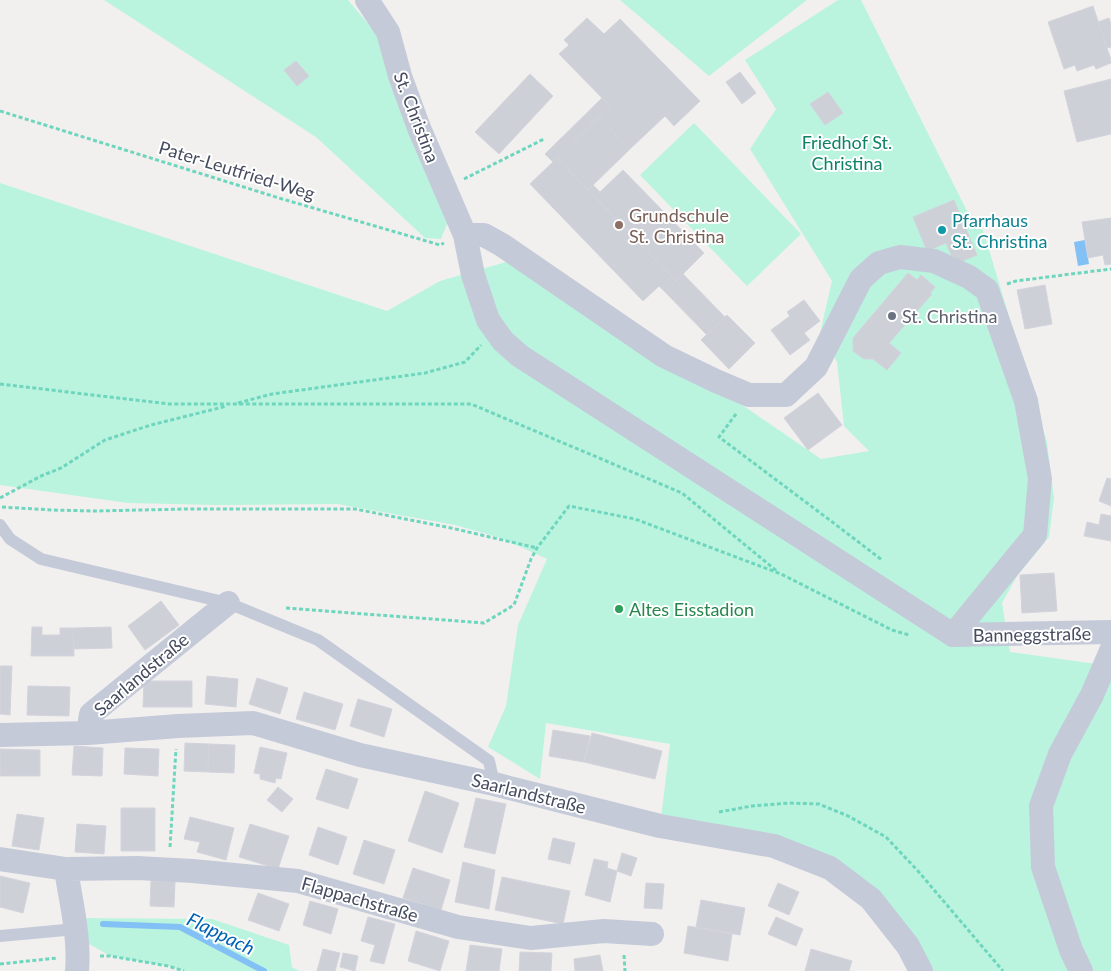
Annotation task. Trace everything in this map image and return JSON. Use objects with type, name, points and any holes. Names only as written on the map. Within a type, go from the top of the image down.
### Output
[{"type":"street","name":"St. Christina","points":[[367,0],[388,32],[409,102],[444,189],[465,235],[472,275],[488,320],[503,341],[520,356],[953,635]]},
{"type":"street","points":[[465,235],[484,235],[664,356],[749,395],[786,395],[816,366],[861,279],[879,263],[900,256],[934,260],[969,277],[987,290],[1026,401],[1040,479],[1035,535],[953,635]]},
{"type":"street","name":"Saarlandstraße","points":[[88,732],[90,714],[228,603]]},
{"type":"street","name":"Banneggstraße","points":[[953,635],[1111,632]]},
{"type":"street","points":[[1081,971],[1071,950],[1043,868],[1041,806],[1060,754],[1092,695],[1111,651]]},
{"type":"street","name":"Saarlandstraße","points":[[0,735],[253,723],[360,755],[494,784],[660,826],[774,846],[830,868],[871,899],[908,946],[921,971]]},
{"type":"street","name":"Flappachstraße","points":[[0,859],[66,869],[137,868],[193,871],[298,881],[458,927],[531,938],[604,931],[652,934]]},
{"type":"street","points":[[66,869],[77,948]]},
{"type":"lane","points":[[0,525],[10,539],[41,559],[228,603],[318,640],[489,761],[494,784]]},
{"type":"lane","points":[[0,936],[77,948]]},
{"type":"path","name":"Pater-Leutfried-Weg","points":[[0,111],[278,198],[440,245],[452,238],[465,235]]},
{"type":"path","points":[[444,189],[544,139]]},
{"type":"path","points":[[987,290],[1016,281],[1111,269]]},
{"type":"path","points":[[0,498],[41,476],[61,468],[105,440],[151,425],[272,394],[425,372],[465,362],[495,330]]},
{"type":"path","points":[[0,384],[169,404],[471,404],[682,493],[781,574]]},
{"type":"path","points":[[749,395],[719,437],[888,565]]},
{"type":"path","points":[[277,607],[484,624],[514,605],[537,548],[570,506],[634,519],[781,574],[892,630],[910,635]]},
{"type":"path","points":[[0,507],[94,511],[355,509],[451,528],[537,548]]},
{"type":"path","points":[[169,870],[178,726]]},
{"type":"path","points":[[696,833],[698,825],[711,814],[752,806],[789,803],[819,804],[848,816],[886,836],[1003,971]]},
{"type":"path","points":[[0,964],[77,948],[168,966],[184,971]]},
{"type":"green space","points":[[104,0],[348,0],[382,40],[390,75],[447,224],[441,239],[425,238],[316,137]]},
{"type":"green space","points":[[620,0],[807,0],[709,76]]},
{"type":"green space","name":"Friedhof St. Christina","points":[[838,0],[861,0],[974,225],[983,230],[1047,442],[1054,498],[1049,537],[1017,576],[1002,603],[1010,652],[1111,666],[1111,971],[921,971],[830,868],[660,826],[670,744],[546,723],[540,779],[488,747],[506,706],[518,625],[547,559],[501,538],[455,525],[337,504],[215,505],[128,503],[0,485],[0,183],[387,311],[440,281],[506,262],[719,389],[821,459],[869,451],[844,426],[837,362],[820,333],[832,281],[750,149],[776,109],[745,60]]},
{"type":"green space","points":[[694,123],[801,234],[747,286],[640,175]]},
{"type":"green space","points":[[74,918],[212,919],[289,945],[292,967],[299,971],[184,971],[168,966],[110,956],[77,937]]},
{"type":"water","points":[[1085,240],[1089,264],[1078,266],[1074,242]]},
{"type":"building","points":[[1093,6],[1111,63],[1096,69],[1094,65],[1077,71],[1075,65],[1064,69],[1048,22]]},
{"type":"building","points":[[587,18],[604,34],[620,19],[700,101],[674,126],[665,116],[630,149],[599,117],[610,106],[559,54],[569,45],[564,40]]},
{"type":"building","points":[[1109,18],[1111,24],[1111,47],[1107,48],[1098,22]]},
{"type":"building","points":[[296,61],[309,76],[297,86],[284,70]]},
{"type":"building","points":[[740,72],[756,93],[742,104],[726,82]]},
{"type":"building","points":[[530,74],[553,96],[499,154],[475,132]]},
{"type":"building","points":[[1111,79],[1111,134],[1077,142],[1064,91]]},
{"type":"building","points":[[828,92],[843,113],[825,125],[810,104]]},
{"type":"building","points":[[602,98],[610,106],[553,162],[545,154]]},
{"type":"building","points":[[599,117],[630,149],[588,190],[557,158]]},
{"type":"building","points":[[557,158],[676,281],[665,292],[659,286],[643,301],[530,184]]},
{"type":"building","points":[[623,170],[704,253],[676,281],[588,190],[593,185],[600,192]]},
{"type":"building","name":"Pfarrhaus St. Christina","points":[[954,200],[977,255],[955,264],[946,243],[927,251],[913,217]]},
{"type":"building","points":[[1111,218],[1111,264],[1105,265],[1103,255],[1088,258],[1082,222]]},
{"type":"building","name":"St. Christina","points":[[908,273],[917,280],[921,275],[935,287],[930,293],[932,294],[889,343],[901,353],[887,370],[873,359],[864,359],[853,351],[853,338]]},
{"type":"building","points":[[683,274],[725,317],[707,335],[665,292]]},
{"type":"building","points":[[1045,285],[1052,324],[1025,329],[1017,290]]},
{"type":"building","points":[[804,300],[820,321],[804,333],[810,340],[790,355],[771,330],[790,316],[787,312]]},
{"type":"building","points":[[727,315],[755,343],[729,369],[701,340]]},
{"type":"building","points":[[818,393],[842,425],[808,450],[784,418]]},
{"type":"building","points":[[1107,478],[1111,479],[1111,506],[1099,501]]},
{"type":"building","points":[[1101,514],[1111,516],[1111,541],[1084,536],[1087,522],[1099,525]]},
{"type":"building","points":[[1054,573],[1057,611],[1022,613],[1020,575]]},
{"type":"building","points":[[161,601],[179,625],[145,650],[128,626]]},
{"type":"building","points":[[32,627],[42,627],[42,635],[60,635],[60,628],[73,628],[74,656],[31,656]]},
{"type":"building","points":[[111,627],[112,648],[74,649],[73,628]]},
{"type":"building","points":[[0,666],[12,666],[10,715],[0,714]]},
{"type":"building","points":[[207,676],[238,679],[236,707],[205,704]]},
{"type":"building","points":[[257,678],[288,688],[280,714],[249,704]]},
{"type":"building","points":[[144,681],[192,681],[192,707],[143,707]]},
{"type":"building","points":[[28,686],[70,687],[69,716],[27,715]]},
{"type":"building","points":[[304,692],[343,704],[335,730],[296,719]]},
{"type":"building","points":[[358,699],[392,709],[384,737],[350,726]]},
{"type":"building","points":[[553,730],[590,736],[584,762],[549,756]]},
{"type":"building","points":[[592,733],[662,751],[655,779],[584,762]]},
{"type":"building","points":[[185,743],[209,744],[208,772],[184,771]]},
{"type":"building","points":[[209,744],[235,745],[234,773],[208,772]]},
{"type":"building","points":[[74,746],[103,748],[102,776],[72,775]]},
{"type":"building","points":[[260,747],[287,753],[281,779],[276,778],[275,783],[260,779],[260,774],[254,773]]},
{"type":"building","points":[[125,748],[159,749],[158,776],[124,774]]},
{"type":"building","points":[[0,749],[40,750],[40,776],[0,776]]},
{"type":"building","points":[[326,769],[358,779],[348,809],[316,799]]},
{"type":"building","points":[[278,787],[293,799],[282,812],[267,800]]},
{"type":"building","points":[[425,791],[459,803],[442,853],[408,841]]},
{"type":"building","points":[[476,798],[506,804],[495,854],[464,847]]},
{"type":"building","points":[[121,808],[155,808],[155,851],[121,851]]},
{"type":"building","points":[[17,814],[44,818],[39,850],[12,846]]},
{"type":"building","points":[[190,817],[234,828],[226,860],[197,852],[200,842],[184,839]]},
{"type":"building","points":[[77,824],[106,826],[104,854],[75,852]]},
{"type":"building","points":[[250,824],[289,836],[278,869],[239,857]]},
{"type":"building","points":[[318,827],[347,837],[338,865],[309,855]]},
{"type":"building","points":[[553,838],[575,843],[570,864],[548,859]]},
{"type":"building","points":[[364,840],[395,850],[384,884],[353,874]]},
{"type":"building","points":[[622,853],[637,858],[631,876],[617,871]]},
{"type":"building","points":[[594,859],[608,862],[607,868],[617,871],[610,902],[585,895]]},
{"type":"building","points":[[463,862],[495,870],[489,909],[455,902]]},
{"type":"building","points":[[413,868],[450,880],[441,910],[403,898]]},
{"type":"building","points":[[0,876],[30,883],[23,913],[0,907]]},
{"type":"building","points":[[502,877],[570,891],[563,924],[495,910]]},
{"type":"building","points":[[151,881],[175,882],[174,907],[150,906]]},
{"type":"building","points":[[646,883],[664,884],[662,909],[644,908]]},
{"type":"building","points":[[778,883],[799,892],[789,915],[768,906]]},
{"type":"building","points":[[258,893],[289,904],[279,931],[248,920]]},
{"type":"building","points":[[701,900],[745,908],[740,935],[696,927]]},
{"type":"building","points":[[310,901],[338,909],[331,934],[303,925]]},
{"type":"building","points":[[368,917],[395,924],[384,964],[370,961],[375,945],[361,941]]},
{"type":"building","points":[[776,917],[803,929],[796,946],[768,934]]},
{"type":"building","points":[[688,926],[732,934],[728,961],[684,953]]},
{"type":"building","points":[[416,931],[449,941],[440,971],[408,961]]},
{"type":"building","points":[[470,945],[502,949],[499,971],[466,971]]},
{"type":"building","points":[[323,949],[340,953],[335,971],[317,971]]},
{"type":"building","points":[[811,949],[852,961],[849,971],[805,971]]},
{"type":"building","points":[[520,952],[552,953],[551,971],[519,971]]},
{"type":"building","points":[[343,953],[358,956],[355,971],[340,967]]},
{"type":"building","points":[[600,955],[603,971],[575,971],[574,959]]},
{"type":"waterway","name":"Flappach","points":[[103,924],[180,927],[264,971]]},
{"type":"place","name":"Grundschule St. Christina","points":[[619,225]]},
{"type":"place","name":"Pfarrhaus St. Christina","points":[[942,230]]},
{"type":"place","name":"St. Christina","points":[[892,316]]},
{"type":"place","name":"Altes Eisstadion","points":[[619,609]]}]
